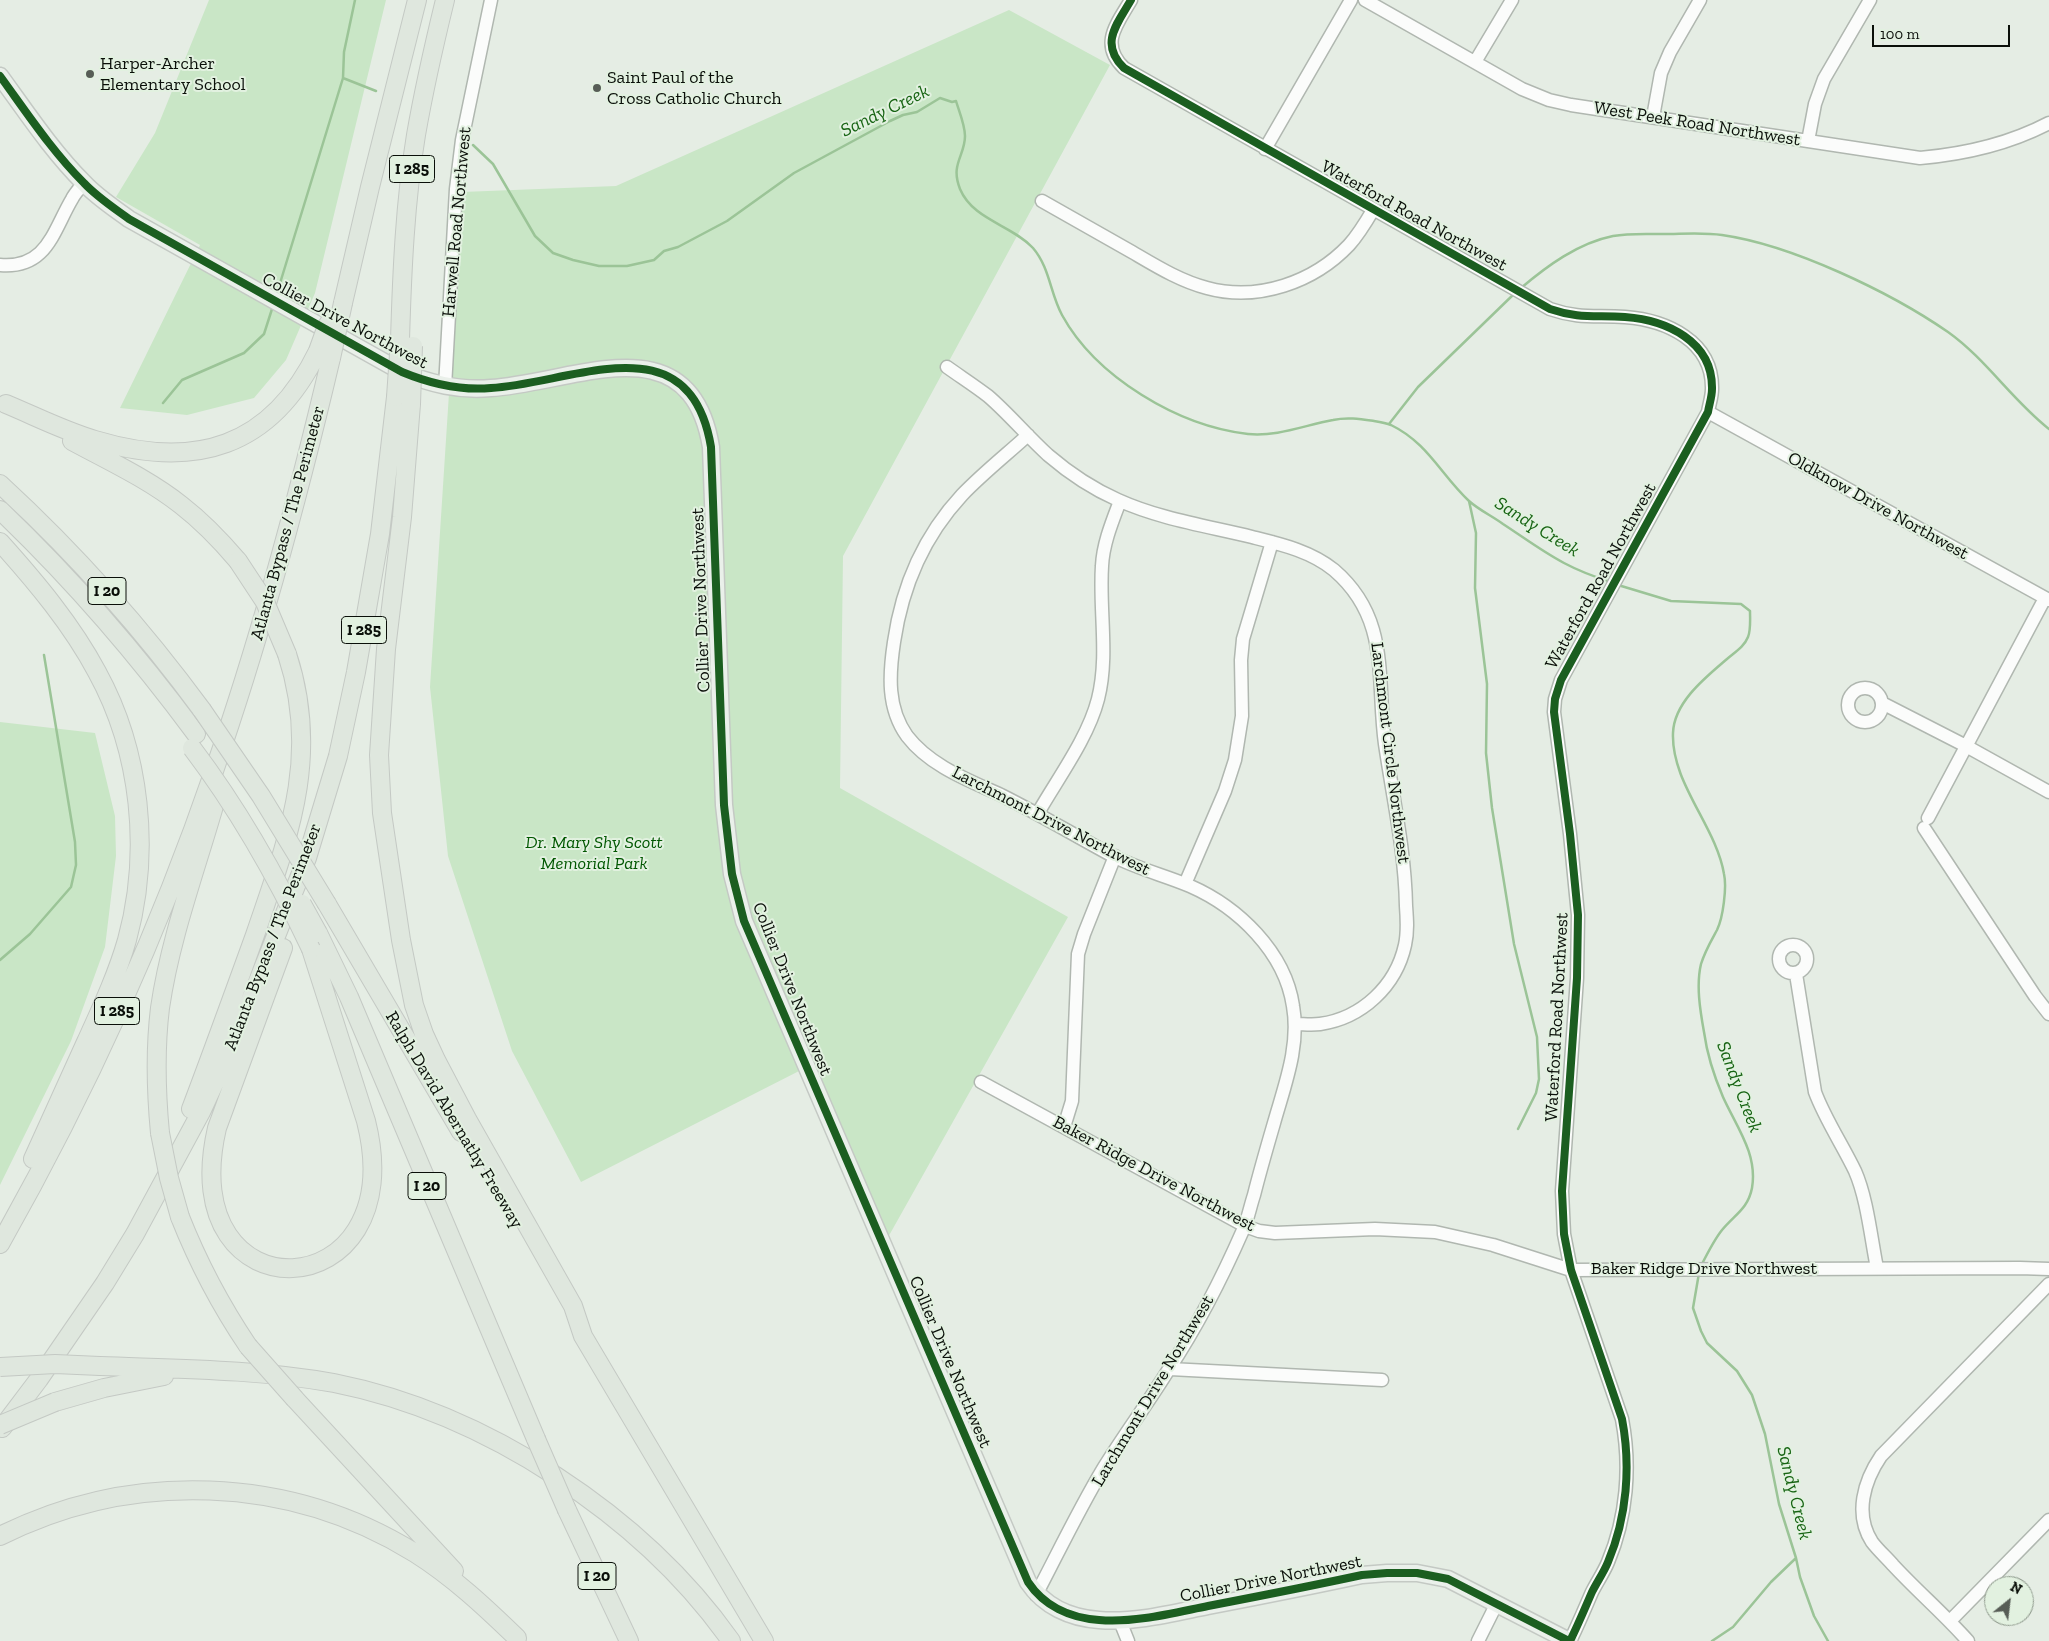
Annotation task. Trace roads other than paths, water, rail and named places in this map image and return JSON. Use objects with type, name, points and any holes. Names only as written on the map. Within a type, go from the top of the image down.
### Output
[{"type":"highway","name":"I 285","points":[[324,355],[327,326],[343,300],[417,0]]},
{"type":"highway","name":"Atlanta Bypass / The Perimeter","points":[[0,1430],[105,1283],[202,1112],[228,1056],[307,858],[338,756],[356,672],[403,401],[407,343],[401,301],[415,144],[427,76],[445,0]]},
{"type":"highway","name":"Atlanta Bypass / The Perimeter","points":[[0,1244],[50,1150],[112,1022],[166,897],[215,770],[279,565],[324,355]]},
{"type":"highway","points":[[3,402],[71,432],[114,446],[156,452],[194,452],[237,438],[270,417],[296,390],[324,355]]},
{"type":"highway","points":[[403,401],[402,518],[386,649],[379,755],[382,813],[401,940],[414,1005],[428,1042],[466,1119],[573,1306],[583,1336]]},
{"type":"highway","points":[[3,402],[167,495],[197,518],[238,561],[265,602],[287,654],[296,685],[301,723],[301,764],[293,816],[227,1015],[162,1185]]},
{"type":"highway","name":"Ralph David Abernathy Freeway","points":[[0,484],[65,546],[111,595],[163,658],[202,710],[261,796],[583,1336]]},
{"type":"highway","name":"I 20","points":[[0,510],[64,574],[104,618],[153,678],[194,741],[252,817],[294,888],[314,941],[349,998],[536,1439],[567,1510],[629,1641]]},
{"type":"highway","points":[[0,525],[44,568],[194,741]]},
{"type":"highway","points":[[0,542],[70,629],[88,655],[107,691],[124,737],[131,765],[139,810],[140,840],[137,889],[126,941],[110,988],[0,1232]]},
{"type":"highway","points":[[215,770],[214,806],[170,957],[160,1008],[156,1067],[160,1133],[169,1178],[180,1217],[206,1277],[223,1308],[248,1346],[518,1640]]},
{"type":"highway","points":[[307,858],[281,958],[217,1128],[211,1163],[214,1202],[226,1232],[244,1253],[258,1261],[276,1267],[293,1268],[310,1265],[326,1259],[340,1249],[351,1238],[362,1219],[369,1200],[373,1177],[371,1144],[366,1120],[314,941]]},
{"type":"highway","name":"I 20","points":[[583,1336],[764,1641]]},
{"type":"highway","points":[[0,1367],[56,1364],[225,1371],[313,1380],[386,1396],[447,1419],[508,1448],[563,1482],[626,1530],[658,1558],[694,1596],[731,1641]]},
{"type":"highway","points":[[0,1425],[54,1402],[104,1388],[161,1376],[225,1371]]},
{"type":"highway","points":[[0,1536],[66,1509],[129,1494],[195,1489],[267,1496],[338,1515],[397,1543],[453,1580],[518,1640]]},
{"type":"main road","name":"Collier Drive Northwest","points":[[0,76],[51,146],[84,184],[129,219],[402,372],[423,381],[445,387],[492,388],[604,369],[628,367],[658,372],[671,378],[684,388],[702,412],[707,425],[711,447],[724,805],[732,874],[742,913],[757,952],[1028,1582],[1036,1595],[1049,1605],[1064,1612],[1096,1620],[1120,1621],[1177,1612],[1362,1575],[1387,1572],[1417,1573],[1448,1579],[1570,1641]]},
{"type":"street","name":"Harwell Road Northwest","points":[[445,387],[456,189],[462,140],[490,0]]},
{"type":"street","name":"Waterford Road Northwest","points":[[1131,0],[1112,35],[1111,44],[1117,62],[1124,68],[1550,309],[1582,317],[1625,317],[1650,321],[1679,331],[1698,347],[1708,367],[1712,390],[1708,412],[1561,680],[1555,699],[1554,712],[1570,834],[1578,915],[1577,978],[1562,1191],[1564,1234],[1571,1270],[1622,1419],[1626,1439],[1627,1469],[1624,1508],[1615,1542],[1608,1563],[1570,1641]]},
{"type":"street","points":[[1265,148],[1351,0]]},
{"type":"street","name":"West Peek Road Northwest","points":[[1365,0],[1522,89],[1549,100],[1571,105],[1920,158],[1947,156],[1989,147],[2028,134],[2049,123]]},
{"type":"street","points":[[1475,62],[1512,0]]},
{"type":"street","points":[[1653,118],[1662,72],[1670,52],[1700,0]]},
{"type":"street","points":[[1808,141],[1815,104],[1824,79],[1870,0]]},
{"type":"street","points":[[0,265],[20,264],[31,260],[42,252],[53,238],[72,198],[84,184]]},
{"type":"street","points":[[1042,201],[1179,279],[1208,288],[1236,292],[1259,291],[1279,287],[1317,271],[1350,244],[1373,210]]},
{"type":"street","name":"Larchmont Circle Northwest","points":[[947,367],[988,396],[1070,472],[1094,488],[1120,501],[1159,514],[1272,542],[1305,553],[1333,570],[1356,593],[1372,622],[1379,652],[1385,742],[1401,838],[1406,885],[1405,945],[1398,968],[1385,988],[1367,1006],[1344,1018],[1319,1024],[1295,1024]]},
{"type":"street","name":"Oldknow Drive Northwest","points":[[1708,412],[2047,599]]},
{"type":"street","name":"Larchmont Drive Northwest","points":[[1028,435],[963,494],[939,523],[921,553],[910,576],[898,616],[890,668],[890,689],[895,712],[906,734],[929,758],[945,768],[1038,813],[1142,870],[1206,893],[1225,906],[1254,931],[1279,964],[1288,983],[1295,1024],[1292,1060],[1245,1226],[1205,1310],[1170,1369],[1101,1473],[1036,1595]]},
{"type":"street","points":[[1038,813],[1081,740],[1098,698],[1103,647],[1102,565],[1108,534],[1120,501]]},
{"type":"street","points":[[1185,884],[1225,792],[1235,760],[1242,716],[1241,660],[1243,639],[1272,542]]},
{"type":"street","points":[[2047,599],[1926,823],[1965,892],[2049,1014]]},
{"type":"street","points":[[1882,703],[1966,746],[2049,792]]},
{"type":"street","points":[[1064,1127],[1072,1102],[1078,954],[1114,856]]},
{"type":"street","points":[[1796,974],[1815,1092],[1856,1172],[1877,1268]]},
{"type":"street","name":"Baker Ridge Drive Northwest","points":[[981,1082],[1245,1226],[1259,1231],[1276,1233],[1376,1229],[1435,1232],[1493,1245],[1571,1270],[2049,1269]]},
{"type":"street","points":[[1968,1641],[1950,1621],[1910,1584],[1872,1542],[1866,1529],[1862,1500],[1872,1469],[1881,1456],[2049,1284]]},
{"type":"street","points":[[1170,1369],[1382,1380]]},
{"type":"street","points":[[1950,1621],[2049,1520]]},
{"type":"street","points":[[1478,1641],[1497,1603]]},
{"type":"street","points":[[1120,1621],[1128,1641]]},
{"type":"waterway","points":[[277,293],[343,78],[344,52],[355,0]]},
{"type":"waterway","name":"Sandy Creek","points":[[343,78],[376,91]]},
{"type":"waterway","name":"Sandy Creek","points":[[473,145],[493,164],[535,236],[553,253],[599,266],[627,266],[654,260],[664,251],[678,247],[727,221],[794,173],[890,121],[903,115],[917,112],[940,98],[952,102],[956,101],[965,132],[957,167],[957,180],[960,189],[974,208],[1015,233],[1033,248],[1043,264],[1062,315],[1077,338],[1117,378],[1141,395],[1194,421],[1248,434],[1270,434],[1338,419],[1369,420],[1391,425],[1404,432],[1425,450],[1459,491],[1477,507],[1556,559],[1611,582]]},
{"type":"waterway","points":[[1521,288],[1564,256],[1600,239],[1613,236],[1625,234],[1707,234],[1749,240],[1840,272],[1898,301],[1925,317],[1948,332],[1975,354],[2023,405],[2049,429]]},
{"type":"waterway","points":[[1389,424],[1418,387],[1515,293]]},
{"type":"waterway","points":[[163,403],[182,380],[244,353],[264,334],[272,309]]},
{"type":"waterway","points":[[1469,501],[1476,533],[1475,588],[1487,684],[1486,753],[1492,808],[1514,944],[1537,1037],[1539,1079],[1536,1093],[1518,1129]]},
{"type":"waterway","name":"Sandy Creek","points":[[1618,585],[1671,601],[1741,604],[1750,611],[1750,631],[1746,641],[1692,691],[1679,711],[1673,733],[1674,751],[1679,769],[1712,839],[1724,874],[1725,894],[1723,910],[1717,930],[1701,964],[1699,998],[1711,1065],[1723,1097],[1745,1141],[1752,1164],[1753,1176],[1752,1188],[1747,1201],[1719,1234],[1701,1266]]},
{"type":"waterway","points":[[0,960],[30,934],[71,887],[76,865],[75,842],[44,655]]},
{"type":"waterway","name":"Sandy Creek","points":[[1699,1273],[1693,1308],[1701,1331],[1707,1343],[1737,1371],[1752,1395],[1765,1434],[1779,1504],[1800,1577],[1814,1616],[1828,1641]]},
{"type":"waterway","name":"Sandy Creek","points":[[1712,1641],[1733,1627],[1771,1582],[1796,1558]]},
{"type":"place","name":"Harper-Archer Elementary School","points":[[90,74]]},
{"type":"place","name":"Saint Paul of the Cross Catholic Church","points":[[597,88]]},
{"type":"park label","name":"Dr. Mary Shy Scott Memorial Park","points":[[594,853]]}]
